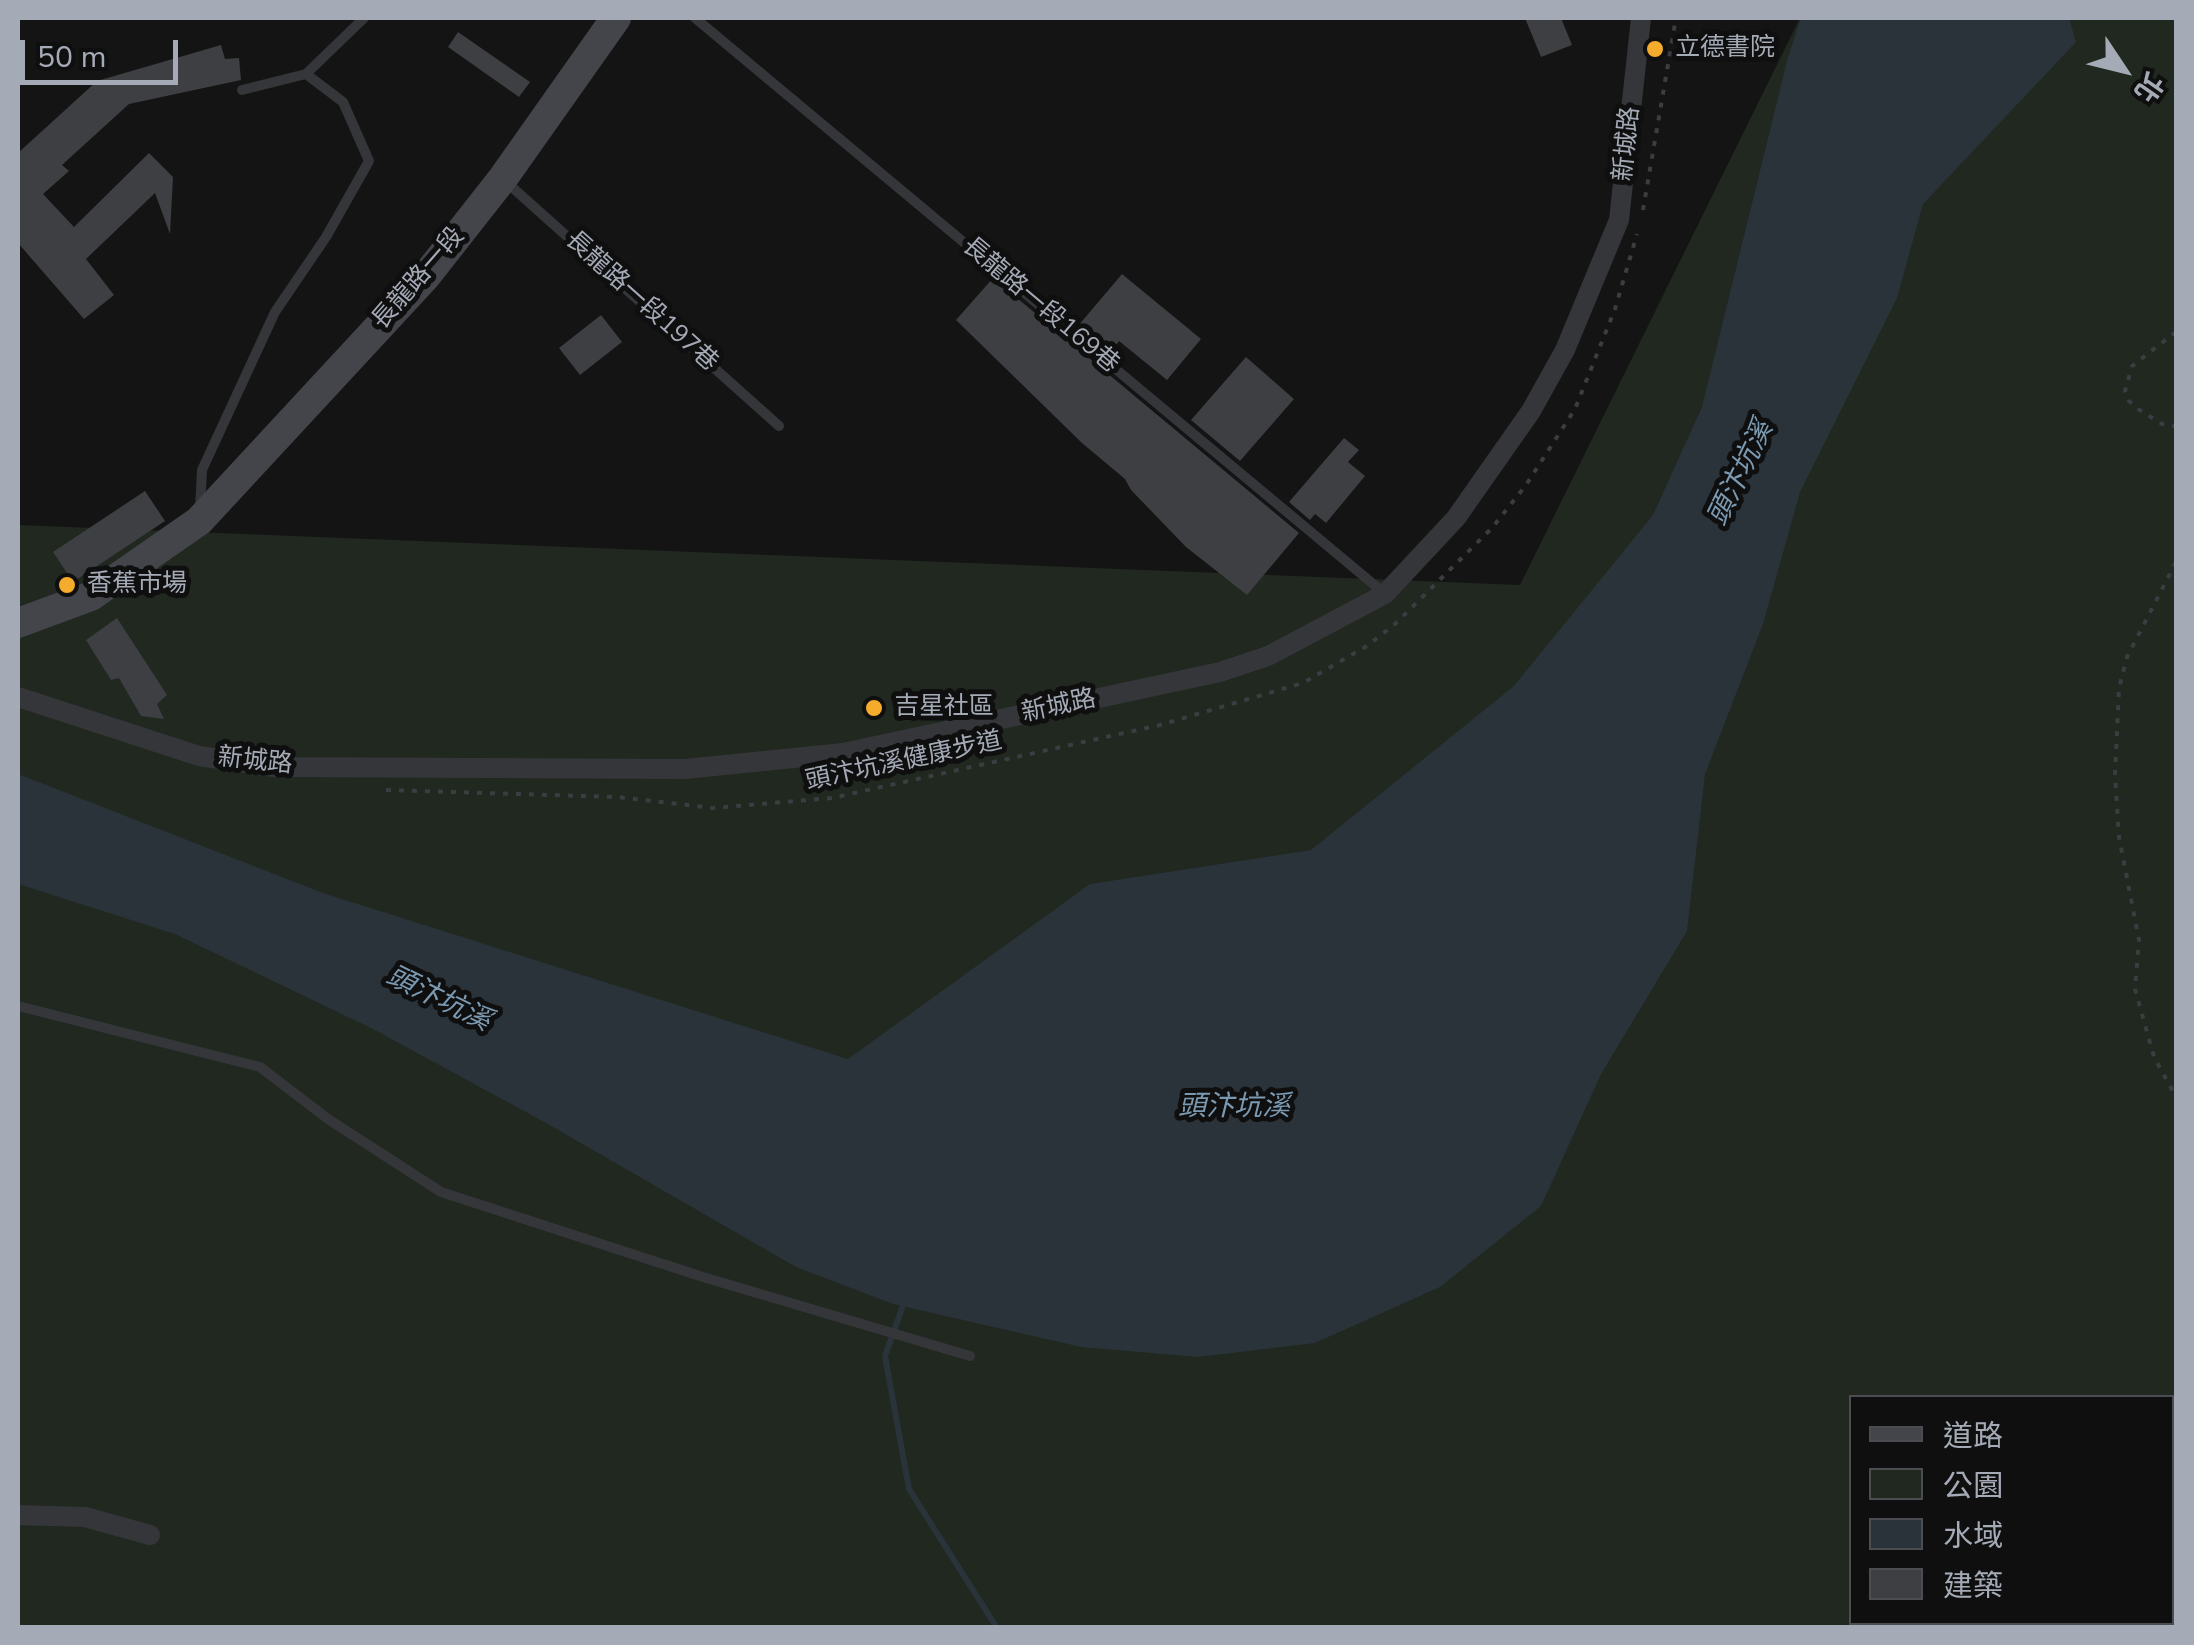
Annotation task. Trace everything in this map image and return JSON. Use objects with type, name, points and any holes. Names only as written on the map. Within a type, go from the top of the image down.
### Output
[{"type":"main road","name":"長龍路一段","points":[[18,622],[91,596],[199,521],[426,276],[503,178],[616,18]]},
{"type":"street","name":"新城路","points":[[18,697],[199,756],[274,767],[686,768],[843,753],[1220,672],[1268,656],[1385,594],[1456,518],[1531,411],[1565,350],[1619,220],[1641,18]]},
{"type":"street","points":[[18,1515],[85,1516],[150,1534]]},
{"type":"lane","points":[[242,90],[306,74],[364,18]]},
{"type":"lane","name":"長龍路一段169巷","points":[[695,18],[1385,594]]},
{"type":"lane","points":[[199,521],[202,470],[275,312],[326,237],[369,161],[343,102],[306,74]]},
{"type":"lane","name":"長龍路一段197巷","points":[[503,178],[779,426]]},
{"type":"lane","points":[[18,1006],[260,1066],[328,1119],[440,1192],[703,1277],[970,1356]]},
{"type":"path","name":"頭汴坑溪健康步道","points":[[377,789],[617,798],[713,808],[832,798],[1160,725],[1303,683],[1330,669],[1394,625],[1492,528],[1554,446],[1575,409],[1631,259],[1648,186],[1676,18]]},
{"type":"path","points":[[2176,332],[2132,366],[2125,391],[2129,402],[2138,409],[2162,424],[2176,426]]},
{"type":"path","points":[[2176,562],[2126,657],[2119,688],[2115,775],[2119,837],[2139,940],[2136,989],[2154,1057],[2176,1097]]},
{"type":"green space","points":[[1800,18],[2176,18],[2176,1627],[18,1628],[18,525],[1520,585]]},
{"type":"water","name":"頭汴坑溪","points":[[1801,18],[2069,18],[2076,42],[1923,204],[1897,298],[1800,492],[1763,624],[1705,774],[1687,931],[1601,1074],[1541,1206],[1440,1287],[1315,1343],[1198,1357],[1081,1347],[893,1304],[796,1267],[373,1029],[175,934],[18,884],[18,774],[323,893],[848,1059],[1090,884],[1311,850],[1514,686],[1653,515],[1702,407]]},
{"type":"building","points":[[1525,18],[1561,18],[1572,45],[1541,57]]},
{"type":"building","points":[[458,32],[530,82],[519,97],[448,47]]},
{"type":"building","points":[[221,45],[225,59],[239,58],[241,80],[129,104],[62,165],[69,171],[43,194],[74,227],[149,153],[173,177],[170,234],[155,193],[86,259],[114,295],[84,319],[18,243],[18,153],[97,81]]},
{"type":"building","points":[[1122,274],[1201,339],[1167,380],[1119,341],[1110,353],[1078,326]]},
{"type":"building","points":[[993,278],[1299,533],[1247,595],[1186,547],[1125,479],[1082,443],[956,320]]},
{"type":"building","points":[[601,315],[622,342],[580,375],[559,348]]},
{"type":"building","points":[[1246,357],[1294,399],[1240,461],[1191,420]]},
{"type":"building","points":[[1344,438],[1359,450],[1348,462],[1365,476],[1326,523],[1315,514],[1310,520],[1289,502]]},
{"type":"building","points":[[145,491],[165,521],[73,582],[53,552]]},
{"type":"building","points":[[117,618],[167,695],[157,704],[164,719],[141,716],[119,678],[111,680],[86,640]]},
{"type":"waterway","points":[[905,1300],[885,1356],[909,1489],[997,1628]]},
{"type":"place","name":"立德書院","points":[[1655,49]]},
{"type":"place","name":"香蕉市場","points":[[67,585]]},
{"type":"place","name":"吉星社區","points":[[874,708]]}]
